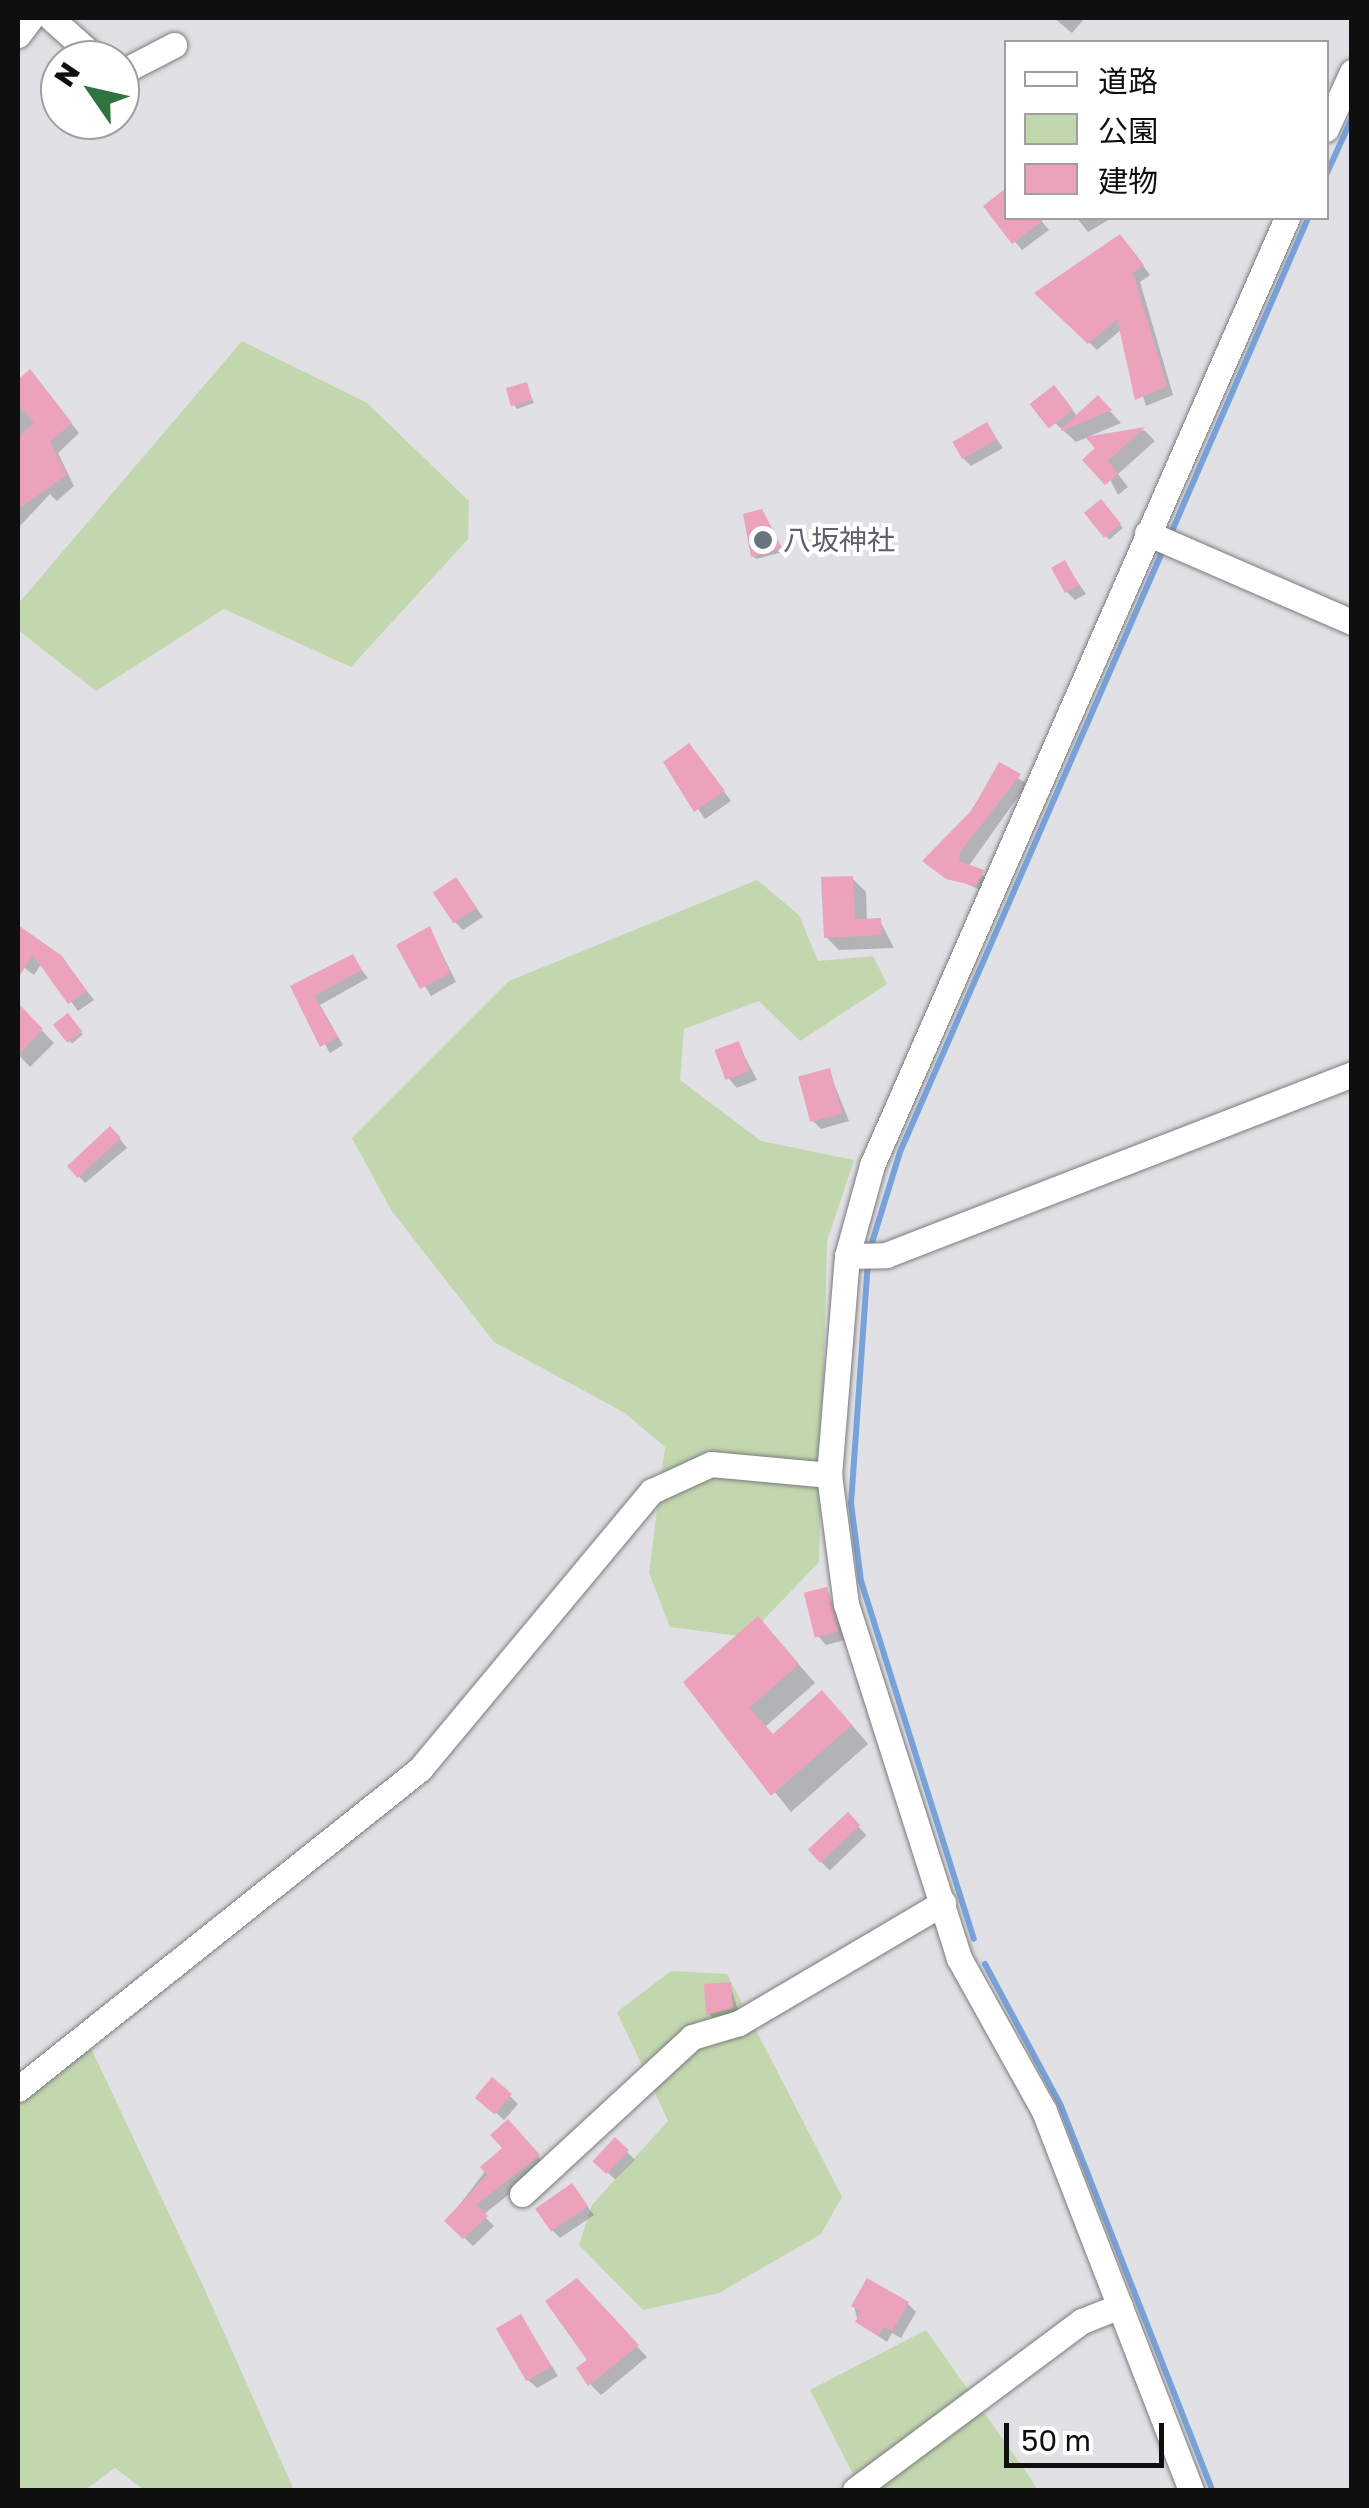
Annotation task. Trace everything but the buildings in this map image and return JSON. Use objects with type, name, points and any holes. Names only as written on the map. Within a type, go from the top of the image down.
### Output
[{"type":"street","points":[[18,34],[31,18]]},
{"type":"street","points":[[51,18],[76,40]]},
{"type":"street","points":[[140,63],[174,45]]},
{"type":"street","points":[[1329,122],[1352,72]]},
{"type":"street","points":[[1191,2490],[1044,2111],[959,1958],[846,1604],[829,1475],[872,1165],[1286,220]]},
{"type":"street","points":[[1147,533],[1352,622]]},
{"type":"street","points":[[861,1255],[1352,1074]]},
{"type":"street","points":[[18,2090],[420,1769],[652,1491],[711,1464],[829,1475]]},
{"type":"street","points":[[522,2194],[692,2037],[739,2023],[942,1904]]},
{"type":"street","points":[[855,2490],[1082,2321],[1120,2306]]},
{"type":"green space","points":[[242,341],[367,403],[469,501],[468,539],[351,667],[224,609],[96,691],[18,630],[18,604]]},
{"type":"green space","points":[[757,880],[799,915],[818,961],[873,956],[887,984],[800,1041],[759,1001],[684,1029],[680,1080],[761,1141],[854,1160],[827,1241],[819,1562],[747,1637],[670,1627],[649,1573],[665,1447],[625,1413],[494,1342],[391,1210],[352,1138],[509,981]]},
{"type":"green space","points":[[671,1971],[727,1974],[842,2197],[821,2234],[719,2293],[643,2310],[579,2245],[592,2205],[668,2121],[617,2012]]},
{"type":"green space","points":[[89,2044],[294,2490],[144,2490],[115,2468],[85,2490],[18,2490],[18,2096]]},
{"type":"green space","points":[[926,2330],[1037,2490],[865,2490],[854,2476],[810,2390]]},
{"type":"waterway","points":[[1329,168],[1352,118]]},
{"type":"waterway","points":[[1172,531],[1307,220]]},
{"type":"waterway","points":[[870,1249],[900,1152],[1163,550]]},
{"type":"waterway","points":[[868,1261],[851,1503],[861,1581],[974,1939]]},
{"type":"waterway","points":[[985,1964],[1061,2106],[1212,2490]]},
{"type":"place","name":"八坂神社","points":[[763,540]]}]
